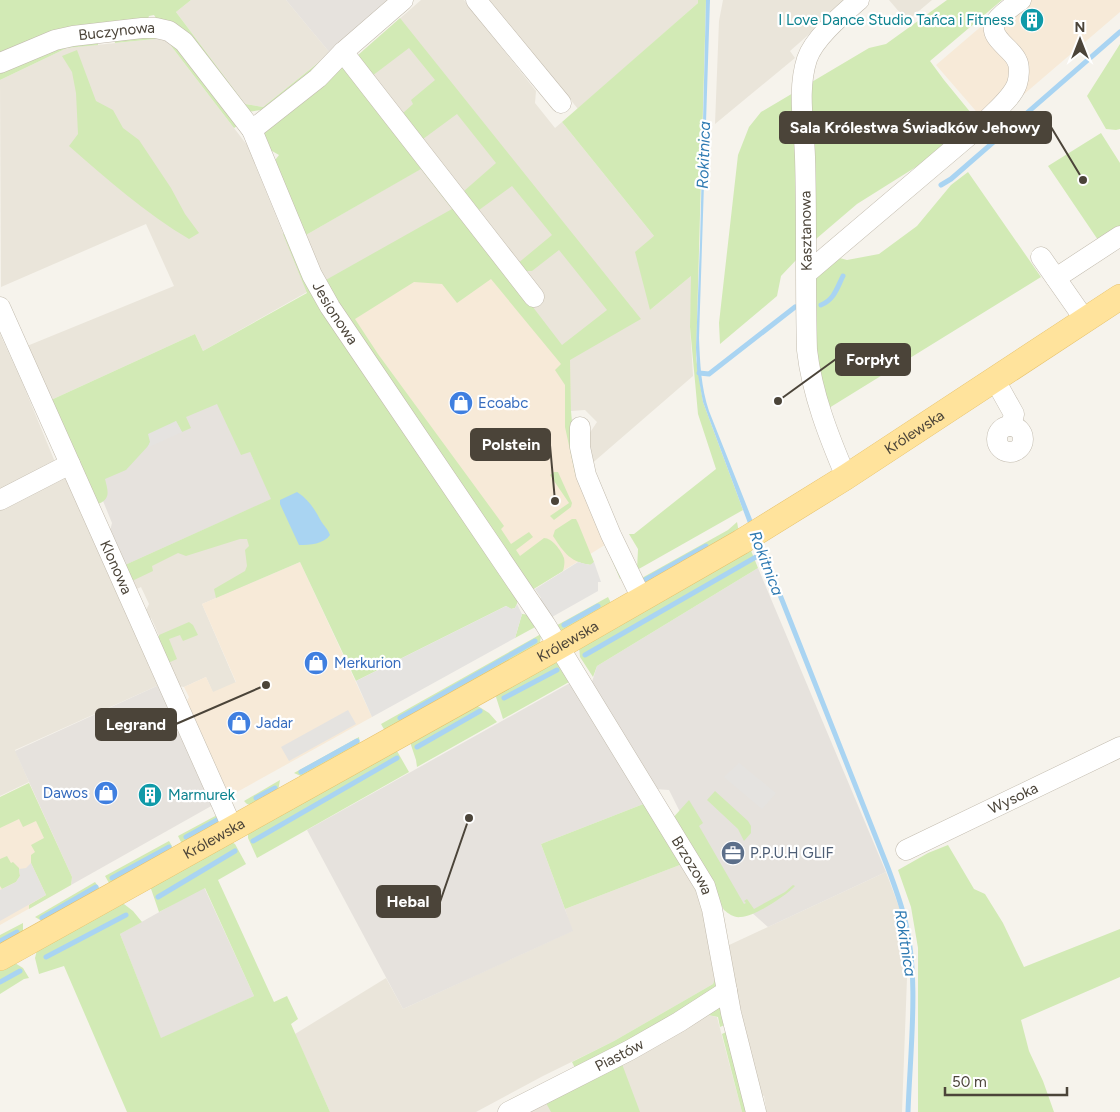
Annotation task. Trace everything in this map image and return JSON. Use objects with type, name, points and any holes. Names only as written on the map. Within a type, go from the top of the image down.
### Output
[{"type":"main road","name":"Królewska","points":[[0,958],[558,647],[750,536],[846,477],[1120,297]]},
{"type":"street","points":[[252,130],[318,78],[342,52],[403,0]]},
{"type":"street","points":[[476,0],[560,102]]},
{"type":"street","name":"Kasztanowa","points":[[846,477],[835,452],[810,376],[806,324],[805,157],[801,90],[808,56],[821,37],[859,0]]},
{"type":"street","points":[[807,273],[985,122],[1007,99],[1017,84],[1019,71],[1017,60],[993,29],[995,21],[1021,0]]},
{"type":"street","name":"Buczynowa","points":[[0,63],[55,40],[73,36],[142,28],[169,31],[184,42],[252,130]]},
{"type":"street","points":[[342,52],[534,297]]},
{"type":"street","name":"Jesionowa","points":[[252,130],[312,274],[330,307],[545,624],[558,647]]},
{"type":"street","points":[[1056,278],[1120,236]]},
{"type":"street","points":[[1041,257],[1085,320]]},
{"type":"street","name":"Klonowa","points":[[0,307],[232,827]]},
{"type":"street","points":[[995,380],[1014,414],[1011,426]]},
{"type":"street","points":[[580,427],[580,446],[586,475],[609,530],[642,599]]},
{"type":"street","points":[[0,500],[70,464]]},
{"type":"street","name":"Brzozowa","points":[[558,647],[705,886],[712,909],[739,1048],[756,1112]]},
{"type":"street","name":"Wysoka","points":[[906,850],[1120,747]]},
{"type":"street","name":"Piastów","points":[[508,1112],[630,1050],[679,1022],[727,991]]},
{"type":"shaded area","points":[[191,0],[286,0],[330,53],[263,107],[245,104],[176,12]]},
{"type":"shaded area","points":[[286,0],[390,0],[330,53]]},
{"type":"shaded area","points":[[421,0],[464,0],[536,91],[535,103],[555,128],[562,122],[654,236],[650,310],[692,275],[690,327],[693,376],[589,466],[587,437],[597,422],[585,410],[571,411],[324,281],[306,235],[420,169],[342,69]]},
{"type":"shaded area","points":[[489,0],[698,0],[698,3],[578,109]]},
{"type":"shaded area","points":[[723,0],[848,0],[790,51],[795,58],[715,124],[719,21]]},
{"type":"shaded area","points":[[889,0],[932,0],[907,21]]},
{"type":"shaded area","points":[[1012,0],[1120,0],[1120,12],[988,125],[936,65]]},
{"type":"shaded area","points":[[165,38],[247,145],[307,292],[203,351],[195,334],[51,400],[27,346],[174,286],[146,224],[1,287],[0,80],[67,48]]},
{"type":"shaded area","points":[[452,209],[570,360],[571,428],[608,543],[532,590],[336,305]]},
{"type":"shaded area","points":[[0,334],[55,462],[0,492]]},
{"type":"shaded area","points":[[223,394],[272,499],[125,565],[110,531],[112,523],[103,501],[78,460]]},
{"type":"shaded area","points":[[176,421],[182,432],[147,448],[150,442],[148,434]]},
{"type":"shaded area","points":[[64,476],[69,479],[159,685],[15,750],[29,782],[0,796],[0,506]]},
{"type":"shaded area","points":[[272,499],[255,582],[202,604],[236,683],[213,693],[206,677],[184,687],[178,686],[158,640],[159,636],[154,624],[145,612],[149,604],[141,587],[135,590],[125,565]]},
{"type":"shaded area","points":[[300,562],[372,717],[228,797],[186,703],[189,697],[184,687],[206,677],[213,692],[236,682],[202,604]]},
{"type":"shaded area","points":[[578,562],[590,565],[594,562],[601,582],[598,582],[598,591],[552,617],[539,600],[541,598],[535,589]]},
{"type":"shaded area","points":[[758,568],[886,872],[768,927],[750,911],[741,916],[687,826],[669,790],[655,789],[591,685],[597,666]]},
{"type":"shaded area","points":[[517,604],[522,614],[515,638],[372,717],[356,681],[506,606],[512,609]]},
{"type":"shaded area","points":[[570,683],[646,803],[541,844],[573,931],[403,1009],[307,830]]},
{"type":"shaded area","points":[[159,685],[213,805],[71,885],[72,877],[15,751]]},
{"type":"shaded area","points":[[348,710],[356,724],[289,761],[281,747]]},
{"type":"shaded area","points":[[739,763],[776,793],[762,809],[724,777]]},
{"type":"shaded area","points":[[29,783],[72,877],[71,885],[0,925],[0,797]]},
{"type":"shaded area","points":[[31,863],[46,895],[0,921],[0,890],[16,882],[20,876],[19,869],[26,868]]},
{"type":"shaded area","points":[[685,863],[703,895],[717,974],[713,984],[614,1041],[476,1112],[330,1112],[295,1034],[386,978],[403,1009],[572,931],[565,909]]},
{"type":"shaded area","points":[[886,872],[902,915],[908,951],[902,1112],[762,1112],[766,1108],[764,1096],[758,1093],[727,946]]},
{"type":"shaded area","points":[[204,887],[254,996],[161,1039],[120,934]]},
{"type":"shaded area","points":[[708,1015],[717,1017],[742,1112],[529,1112],[625,1063]]},
{"type":"green space","points":[[0,0],[191,0],[176,12],[245,104],[263,107],[329,54],[332,56],[261,110],[248,112],[159,23],[154,15],[149,16],[147,21],[0,55]]},
{"type":"green space","points":[[698,0],[706,0],[696,358],[703,402],[743,510],[637,570],[638,549],[629,534],[634,534],[716,469],[698,414],[690,327],[691,276],[650,310],[635,252],[654,236],[562,122],[698,3]]},
{"type":"green space","points":[[947,0],[1002,0],[930,61],[971,113],[967,126],[935,155],[857,204],[816,239],[781,276],[777,296],[720,344],[719,323],[738,155],[749,127],[761,112],[869,48],[886,44]]},
{"type":"green space","points":[[400,18],[641,319],[570,360],[572,422],[622,577],[620,579],[575,473],[565,427],[565,385],[555,370],[561,364],[491,279],[457,303],[442,284],[414,282],[355,319],[378,354],[504,526],[501,529],[511,544],[529,532],[533,537],[516,550],[520,556],[544,538],[553,542],[561,552],[564,558],[563,571],[532,590],[324,281],[452,209],[421,169],[306,235],[272,164],[279,155],[272,151],[268,152],[262,136],[266,124],[324,79],[347,64],[562,345],[607,310],[559,250],[532,271],[522,271],[517,264],[552,235],[512,186],[479,210],[464,191],[496,163],[457,114],[423,139],[403,113],[413,104],[411,100],[435,80],[409,48],[372,76],[357,56]]},
{"type":"green space","points":[[114,37],[169,38],[239,125],[234,128],[165,38],[115,43]]},
{"type":"green space","points":[[98,39],[98,45],[67,48],[0,80],[0,70],[47,48]]},
{"type":"green space","points":[[1120,44],[1120,129],[1106,129],[1087,96]]},
{"type":"green space","points":[[77,50],[96,101],[113,110],[123,128],[139,140],[199,233],[189,239],[173,229],[127,196],[69,146],[78,134],[76,93],[72,72],[62,56]]},
{"type":"green space","points":[[1101,133],[1120,163],[1120,226],[1098,240],[1048,166]]},
{"type":"green space","points":[[968,172],[1041,277],[829,408],[817,379],[814,264],[832,256],[847,260],[879,254],[917,226],[951,185]]},
{"type":"green space","points":[[287,232],[518,597],[515,608],[511,609],[506,606],[356,681],[300,562],[216,598],[214,589],[245,571],[247,566],[245,550],[249,546],[247,539],[240,539],[186,556],[178,553],[152,566],[153,571],[132,581],[125,565],[271,499],[250,452],[241,455],[217,404],[186,417],[191,428],[182,432],[176,421],[150,442],[126,470],[105,479],[108,494],[105,500],[98,504],[51,400],[195,334],[203,351],[307,293],[283,234]]},
{"type":"green space","points":[[558,472],[572,503],[571,507],[554,520],[550,516],[569,503],[550,475]]},
{"type":"green space","points":[[572,519],[576,519],[578,523],[594,562],[592,565],[573,559],[553,536],[555,530]]},
{"type":"green space","points":[[737,522],[739,533],[647,586],[640,579],[728,530]]},
{"type":"green space","points":[[750,548],[758,568],[597,666],[593,677],[580,657],[579,647]]},
{"type":"green space","points":[[608,597],[613,607],[565,633],[552,628]]},
{"type":"green space","points":[[522,614],[529,616],[537,626],[515,638]]},
{"type":"green space","points":[[189,622],[193,625],[198,635],[183,641],[180,635],[169,639],[177,659],[168,663],[158,640],[159,635]]},
{"type":"green space","points":[[541,634],[540,644],[385,731],[381,724]]},
{"type":"green space","points":[[557,661],[569,682],[503,719],[496,697],[497,690]]},
{"type":"green space","points":[[473,703],[489,713],[497,722],[417,767],[410,742]]},
{"type":"green space","points":[[359,737],[360,746],[303,777],[294,773]]},
{"type":"green space","points":[[397,751],[409,772],[257,858],[248,838],[248,830]]},
{"type":"green space","points":[[280,780],[278,791],[254,806],[244,801]]},
{"type":"green space","points":[[29,783],[72,877],[71,885],[29,909],[29,905],[46,895],[31,863],[31,855],[35,852],[31,845],[44,838],[36,821],[23,827],[19,819],[0,828],[0,797]]},
{"type":"green space","points":[[715,791],[751,826],[751,833],[744,841],[738,829],[707,800]]},
{"type":"green space","points":[[689,800],[703,823],[699,826],[744,904],[746,903],[744,901],[747,899],[754,909],[785,892],[793,885],[795,886],[770,905],[747,916],[736,917],[724,910],[671,820]]},
{"type":"green space","points":[[646,803],[685,863],[565,909],[541,844]]},
{"type":"green space","points":[[219,814],[220,821],[187,844],[181,842],[178,836]]},
{"type":"green space","points":[[228,840],[235,844],[246,864],[218,880],[274,1002],[287,996],[298,1019],[291,1024],[330,1112],[127,1112],[64,966],[39,974],[35,958],[37,950],[120,901],[133,911],[142,922],[120,934],[161,1038],[254,996],[205,888],[159,912],[149,883]]},
{"type":"green space","points":[[169,841],[172,846],[171,853],[115,884],[109,883],[105,876]]},
{"type":"green space","points":[[948,845],[974,889],[985,894],[1003,923],[1024,967],[1120,929],[1120,977],[1021,1020],[1029,1051],[1043,1081],[1054,1112],[918,1112],[918,948],[911,907],[898,870],[928,853]]},
{"type":"green space","points":[[7,856],[11,863],[13,862],[19,868],[20,876],[16,882],[2,889],[0,886],[0,859]]},
{"type":"green space","points":[[95,882],[100,889],[42,921],[35,917]]},
{"type":"green space","points":[[23,923],[23,932],[0,949],[0,935]]},
{"type":"green space","points":[[15,963],[23,968],[29,978],[24,979],[0,994],[0,966]]},
{"type":"green space","points":[[717,974],[722,974],[715,990],[576,1070],[572,1062],[614,1041],[713,984]]},
{"type":"green space","points":[[722,1003],[729,1023],[720,1027],[718,1017],[708,1015],[622,1064],[640,1112],[551,1112],[546,1103]]},
{"type":"green space","points":[[730,1030],[751,1112],[742,1112],[722,1034]]},
{"type":"water","points":[[706,0],[710,0],[699,338],[701,375],[709,411],[767,557],[762,561],[703,402],[697,369],[696,348]]},
{"type":"water","points":[[297,492],[311,505],[328,531],[330,535],[324,540],[312,544],[299,545],[280,504],[280,500]]},
{"type":"waterway","points":[[941,185],[951,179],[1120,32]]},
{"type":"waterway","points":[[821,305],[832,297],[843,276]]},
{"type":"waterway","points":[[699,373],[709,374],[795,307]]},
{"type":"waterway","points":[[645,580],[706,546]]},
{"type":"waterway","name":"Rokitnica","points":[[763,552],[888,868],[904,916],[909,939],[913,988],[908,1112]]},
{"type":"waterway","points":[[585,655],[763,553]]},
{"type":"waterway","points":[[564,625],[598,606]]},
{"type":"waterway","points":[[400,718],[535,641]]},
{"type":"waterway","points":[[504,698],[557,670]]},
{"type":"waterway","points":[[417,747],[480,711]]},
{"type":"waterway","points":[[301,772],[357,741]]},
{"type":"waterway","points":[[253,841],[397,758]]},
{"type":"waterway","points":[[256,798],[275,788]]},
{"type":"waterway","points":[[186,837],[217,820]]},
{"type":"waterway","points":[[112,878],[169,847]]},
{"type":"waterway","points":[[158,897],[235,851]]},
{"type":"waterway","points":[[42,918],[96,887]]},
{"type":"waterway","points":[[46,957],[126,915]]},
{"type":"waterway","points":[[0,941],[17,932]]},
{"type":"waterway","points":[[0,982],[20,971]]},
{"type":"place","name":"I Love Dance Studio Tańca i Fitness","points":[[1032,20]]},
{"type":"place","name":"Sala Królestwa Świadków Jehowy","points":[[1083,180]]},
{"type":"place","name":"Forpłyt","points":[[778,401]]},
{"type":"place","name":"Ecoabc","points":[[461,403]]},
{"type":"place","name":"Polstein","points":[[555,501]]},
{"type":"place","name":"Merkurion","points":[[316,663]]},
{"type":"place","name":"Legrand","points":[[266,685]]},
{"type":"place","name":"Jadar","points":[[239,723]]},
{"type":"place","name":"Dawos","points":[[106,793]]},
{"type":"place","name":"Marmurek","points":[[150,795]]},
{"type":"place","name":"Hebal","points":[[469,818]]},
{"type":"place","name":"P.P.U.H GLIF","points":[[733,853]]}]
